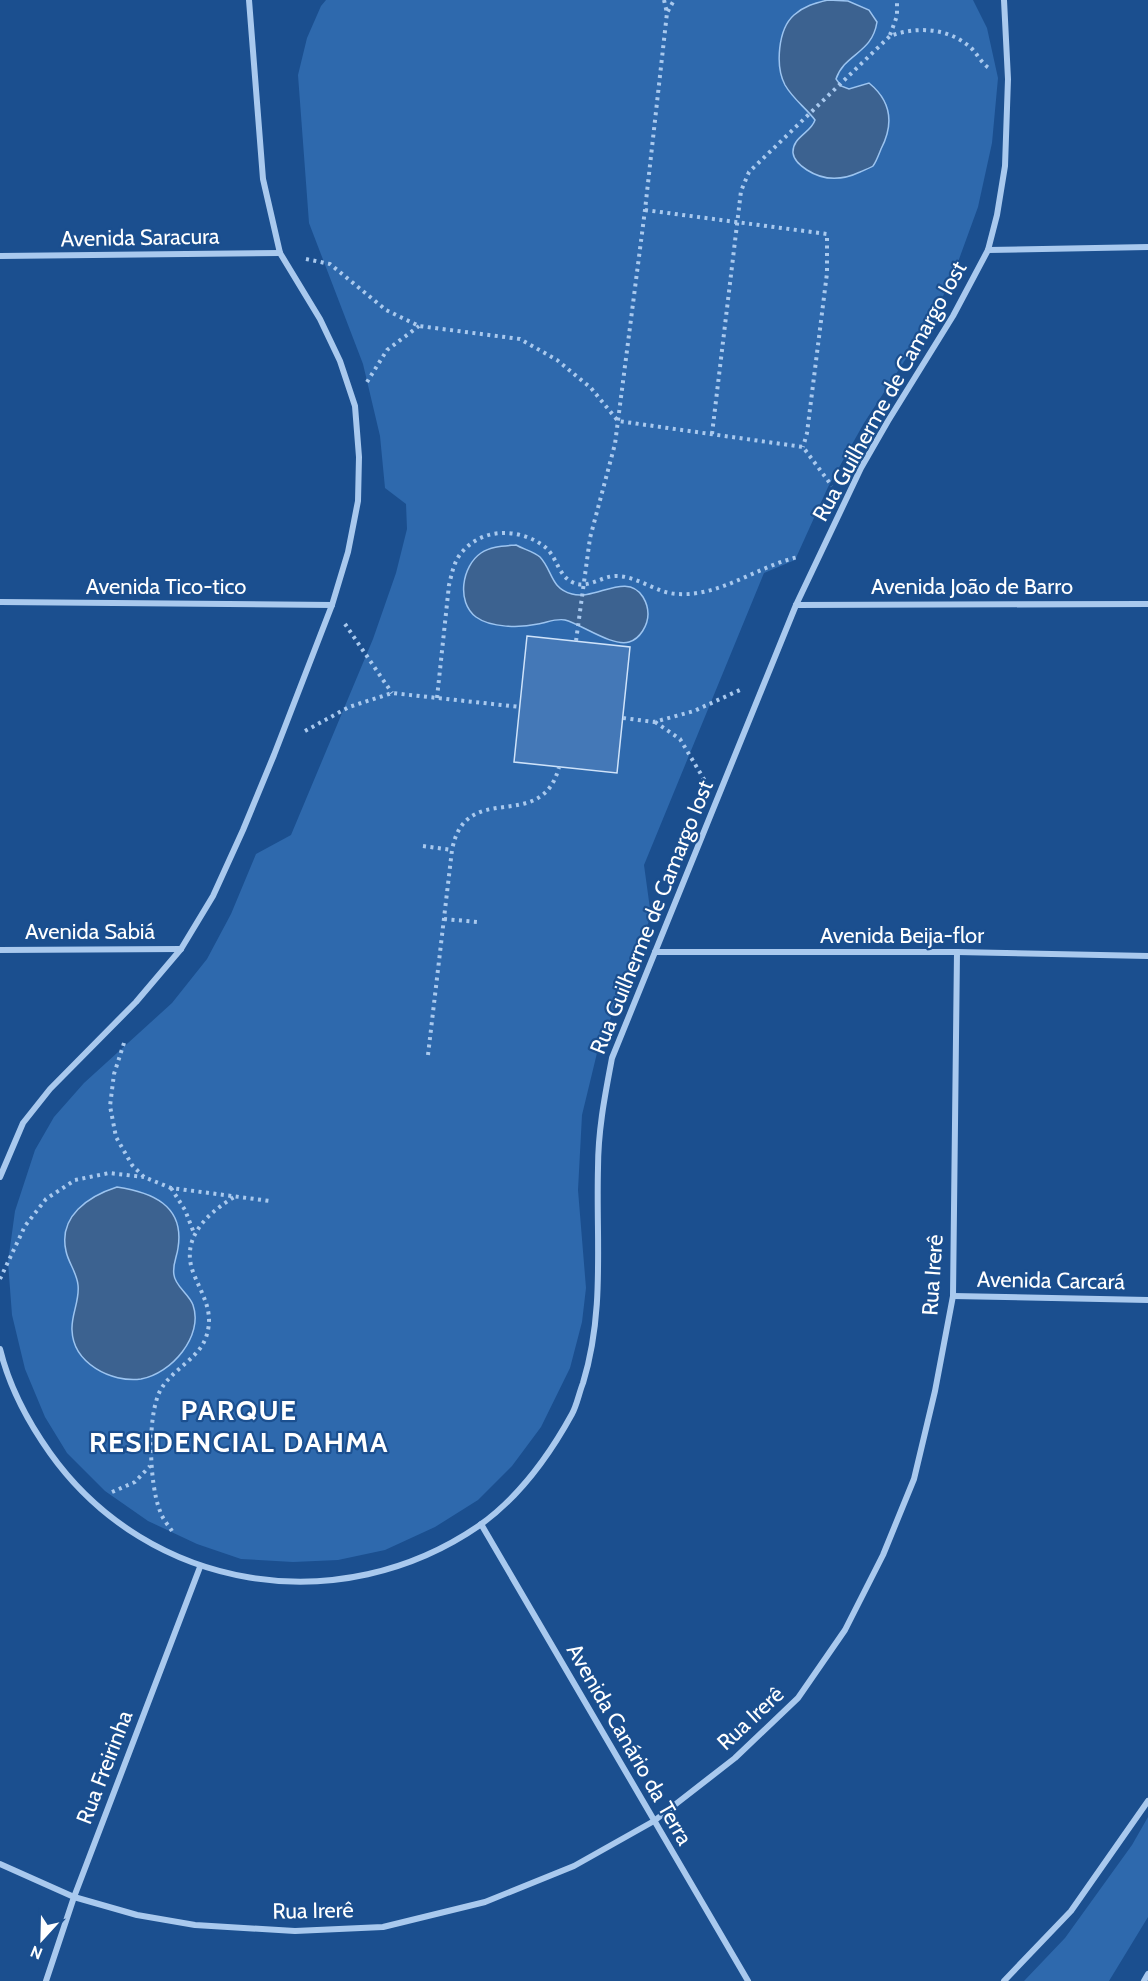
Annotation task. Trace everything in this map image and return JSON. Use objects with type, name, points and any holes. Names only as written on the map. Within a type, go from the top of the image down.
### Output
[{"type":"street","points":[[0,1177],[23,1123],[50,1089],[136,1002],[181,949],[213,896],[274,755],[332,605],[348,552],[357,501],[359,457],[355,406],[340,362],[320,319],[280,253],[263,179],[249,0]]},
{"type":"street","name":"Rua Guilherme de Camargo Iost","points":[[0,1353],[35,1432],[64,1473],[100,1509],[142,1539],[200,1567],[236,1576],[286,1582],[337,1580],[387,1570],[405,1563],[434,1551],[481,1524],[516,1493],[549,1454],[574,1411],[589,1363],[598,1313],[600,1118],[612,1058],[796,605],[888,421],[953,316],[988,250],[997,215],[1005,166],[1008,79],[1004,0]]},
{"type":"street","points":[[988,250],[1148,247]]},
{"type":"street","name":"Avenida Saracura","points":[[0,256],[280,253]]},
{"type":"street","name":"Avenida Tico-tico","points":[[0,602],[332,605]]},
{"type":"street","name":"Avenida João de Barro","points":[[796,605],[1148,604]]},
{"type":"street","name":"Avenida Sabiá","points":[[0,950],[181,949]]},
{"type":"street","name":"Avenida Beija-flor","points":[[655,952],[957,952],[1148,956]]},
{"type":"street","name":"Rua Irerê","points":[[0,1864],[74,1897],[137,1915],[195,1925],[295,1931],[383,1926],[485,1902],[574,1866],[654,1821],[735,1758],[798,1698],[844,1630],[883,1555],[914,1479],[935,1391],[953,1296],[957,952]]},
{"type":"street","name":"Avenida Carcará","points":[[953,1296],[1148,1300]]},
{"type":"street","name":"Avenida Canário da Terra","points":[[481,1524],[748,1981]]},
{"type":"street","name":"Rua Freirinha","points":[[46,1981],[74,1897],[200,1567]]},
{"type":"street","points":[[1004,1981],[1071,1911],[1148,1801]]},
{"type":"street","points":[[1144,1981],[1148,1974]]},
{"type":"path","points":[[576,641],[590,538],[615,444],[667,13],[664,0]]},
{"type":"path","points":[[667,13],[674,0]]},
{"type":"path","points":[[890,36],[897,16],[897,0]]},
{"type":"path","points":[[712,434],[741,190],[748,172],[890,36],[902,31],[926,29],[950,34],[970,47],[986,66],[1008,79]]},
{"type":"path","points":[[645,210],[827,234],[827,273],[807,433],[803,447]]},
{"type":"path","points":[[280,253],[330,264],[386,310],[419,326],[520,339],[557,360],[591,388],[618,421],[803,447],[845,503]]},
{"type":"path","points":[[355,406],[365,384],[387,350],[419,326]]},
{"type":"path","points":[[437,698],[453,567],[462,551],[477,539],[494,533],[513,533],[531,538],[551,554],[563,576],[574,583],[583,585],[615,576],[633,579],[678,594],[711,590],[793,558],[821,552]]},
{"type":"path","points":[[332,605],[392,693]]},
{"type":"path","points":[[623,718],[654,722],[694,711],[732,695],[768,674]]},
{"type":"path","points":[[274,755],[309,728],[349,707],[392,693],[520,707]]},
{"type":"path","points":[[654,722],[680,739],[706,783],[713,807]]},
{"type":"path","points":[[428,1055],[452,850],[460,829],[482,810],[530,803],[545,795],[555,782],[559,767]]},
{"type":"path","points":[[423,846],[452,850]]},
{"type":"path","points":[[444,918],[478,922]]},
{"type":"path","points":[[136,1002],[114,1074],[110,1106],[116,1137],[132,1165],[144,1177]]},
{"type":"path","points":[[0,1279],[25,1226],[46,1199],[75,1180],[109,1173],[144,1177],[171,1188],[270,1201]]},
{"type":"path","points":[[171,1188],[185,1210],[194,1234]]},
{"type":"path","points":[[177,1540],[160,1511],[150,1466],[155,1406],[158,1394],[165,1383],[200,1350],[207,1335],[210,1319],[207,1302],[192,1270],[190,1252],[194,1234],[216,1208],[236,1196]]},
{"type":"path","points":[[83,1492],[94,1494],[116,1491],[135,1482],[150,1466]]},
{"type":"shaded area","points":[[326,0],[973,0],[987,28],[998,78],[992,143],[978,207],[954,273],[933,317],[864,423],[828,487],[795,560],[764,573],[644,865],[651,916],[597,1053],[582,1115],[578,1190],[586,1288],[582,1322],[570,1368],[541,1427],[512,1466],[478,1500],[435,1527],[385,1550],[338,1560],[293,1562],[241,1559],[197,1544],[148,1521],[105,1491],[67,1453],[45,1417],[25,1369],[12,1315],[8,1262],[15,1211],[35,1150],[54,1117],[84,1083],[172,1003],[207,959],[231,914],[256,854],[291,835],[373,639],[396,573],[407,529],[406,504],[385,488],[380,436],[363,364],[309,223],[298,75],[307,38]]},
{"type":"shaded area","points":[[828,0],[848,1],[869,10],[877,22],[870,41],[840,70],[836,79],[841,86],[849,89],[869,83],[882,97],[889,122],[885,140],[873,166],[854,175],[840,178],[827,178],[813,174],[802,167],[795,158],[793,148],[795,143],[815,120],[785,85],[779,58],[784,29],[794,15],[806,7]]},
{"type":"shaded area","points":[[516,545],[540,557],[560,588],[572,594],[591,594],[620,586],[636,590],[643,597],[648,609],[648,618],[643,631],[637,638],[622,643],[565,620],[514,626],[497,625],[476,617],[470,610],[464,594],[469,566],[481,553],[489,549]]},
{"type":"shaded area","points":[[117,1187],[153,1197],[171,1211],[179,1233],[174,1275],[193,1305],[195,1317],[194,1329],[189,1341],[174,1362],[152,1376],[141,1379],[118,1378],[106,1374],[86,1361],[74,1342],[72,1330],[78,1285],[66,1251],[67,1228],[71,1218],[86,1202]]},
{"type":"shaded area","points":[[1148,1817],[1148,1917],[1109,1981],[1024,1981],[1065,1938],[1132,1845]]},
{"type":"building","points":[[527,636],[630,647],[617,773],[514,762]]},
{"type":"district","name":"PARQUE RESIDENCIAL DAHMA","points":[[239,1426]]}]
